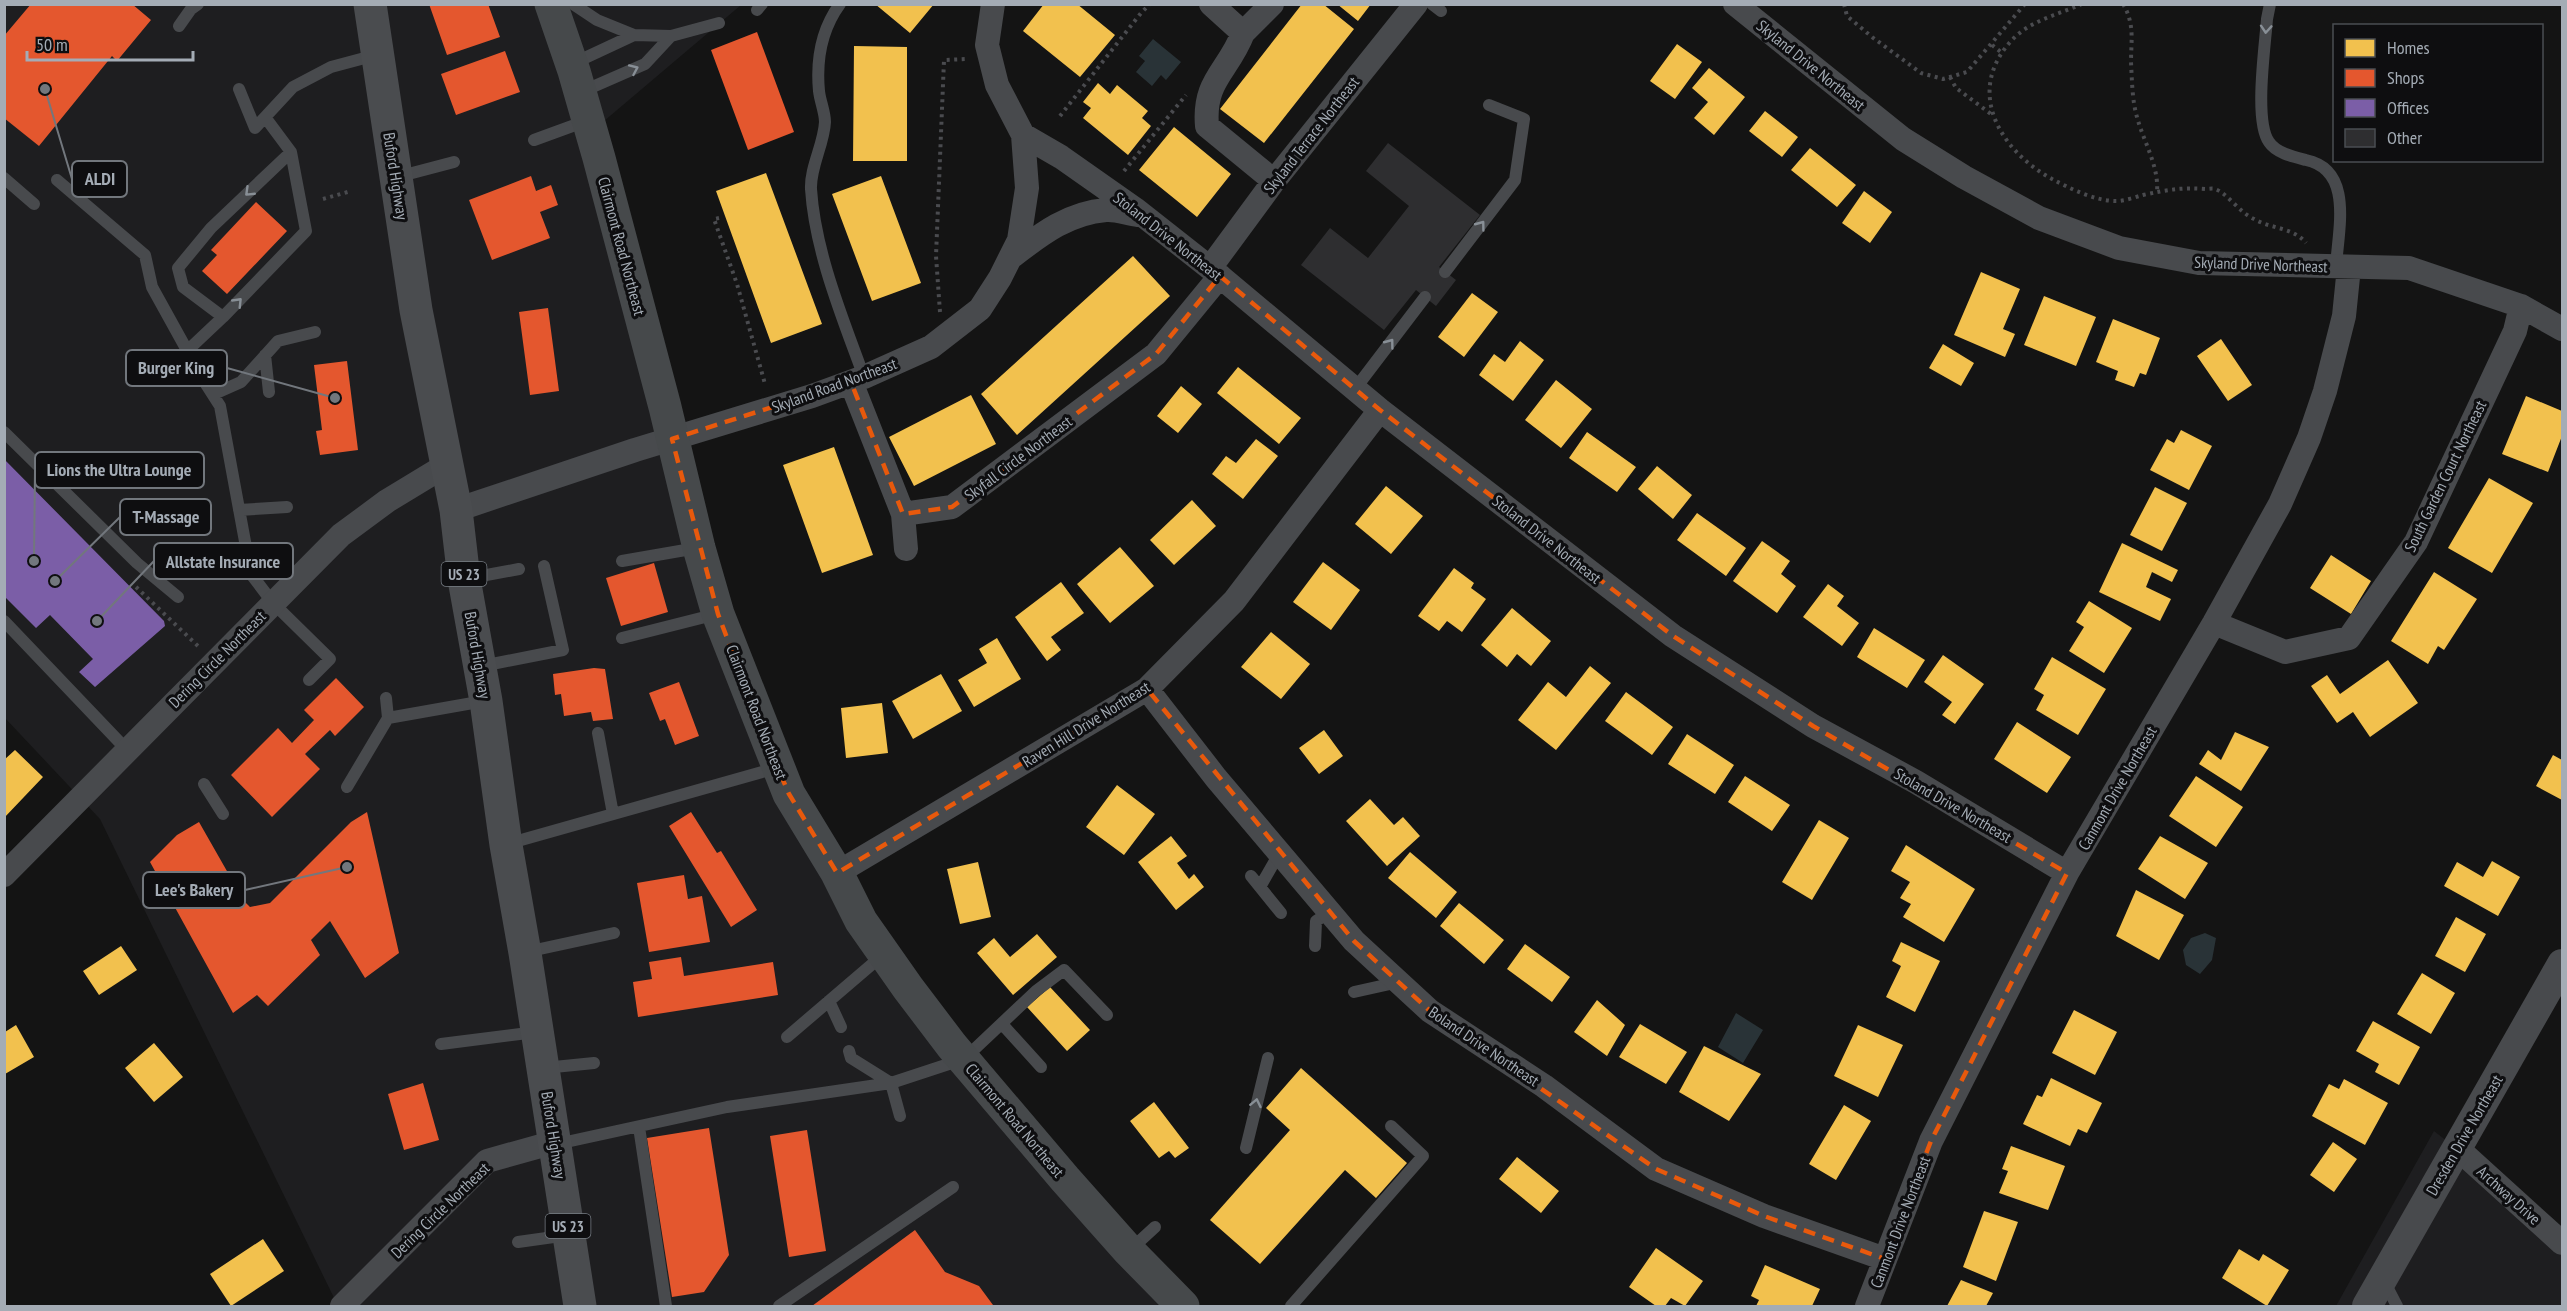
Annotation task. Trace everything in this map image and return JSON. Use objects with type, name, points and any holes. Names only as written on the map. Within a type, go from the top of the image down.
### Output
[{"type":"main road","name":"Buford Highway","points":[[370,4],[416,310],[456,510],[464,579],[486,701],[506,844],[580,1306]]},
{"type":"main road","name":"Clairmont Road Northeast","points":[[550,4],[580,92],[718,614],[789,794],[837,873],[861,921],[964,1059],[1129,1251],[1184,1306]]},
{"type":"street","name":"Skyland Road Northeast","points":[[456,510],[857,380],[931,347],[980,309],[1019,240],[1027,188],[1023,135],[997,85],[987,45],[993,4]]},
{"type":"street","points":[[1211,4],[1244,33]]},
{"type":"street","points":[[1272,4],[1244,33],[1236,51],[1208,94],[1206,110],[1207,126],[1274,181]]},
{"type":"street","name":"Skyland Terrace Northeast","points":[[1215,272],[1274,181],[1416,4]]},
{"type":"street","name":"Skyland Drive Northeast","points":[[1735,4],[1903,139],[1964,177],[2039,218],[2119,248],[2199,263],[2409,268],[2521,306],[2562,329]]},
{"type":"street","name":"Stoland Drive Northeast","points":[[1023,135],[1061,157],[1144,216],[1215,272],[1380,410],[1673,636],[1813,726],[1916,782],[2067,873]]},
{"type":"street","points":[[1010,258],[1041,234],[1069,218],[1107,210],[1144,216]]},
{"type":"street","name":"Canmont Drive Northeast","points":[[1867,1306],[1931,1142],[2067,873],[2214,623],[2280,504],[2309,438],[2325,391],[2344,316],[2342,267]]},
{"type":"street","name":"Skyfall Circle Northeast","points":[[903,514],[952,507],[1156,354],[1215,272]]},
{"type":"street","name":"South Garden Court Northeast","points":[[2214,623],[2284,652],[2349,638],[2416,542],[2515,331],[2521,306]]},
{"type":"street","points":[[857,380],[903,514],[906,549]]},
{"type":"street","name":"Raven Hill Drive Northeast","points":[[837,873],[1147,689],[1234,601],[1380,410]]},
{"type":"street","name":"Dering Circle Northeast","points":[[4,875],[341,536],[387,501],[448,464]]},
{"type":"street","name":"Boland Drive Northeast","points":[[1147,689],[1216,778],[1354,940],[1430,1011],[1544,1086],[1656,1169],[1764,1216],[1885,1259]]},
{"type":"street","name":"Dresden Drive Northeast","points":[[2367,1306],[2562,964]]},
{"type":"street","name":"Dering Circle Northeast","points":[[342,1306],[487,1161],[555,1143]]},
{"type":"street","name":"Archway Drive","points":[[2456,1147],[2562,1243]]},
{"type":"lane","points":[[179,27],[191,9],[198,4]]},
{"type":"lane","points":[[573,4],[597,20],[634,35],[671,36],[719,23]]},
{"type":"lane","points":[[840,4],[829,20],[818,57],[819,91],[825,122],[811,186],[815,222],[857,380]]},
{"type":"lane","points":[[2271,4],[2266,19],[2262,128],[2270,144],[2291,157],[2314,162],[2331,173],[2341,195],[2342,267]]},
{"type":"lane","points":[[534,140],[634,35]]},
{"type":"lane","points":[[580,92],[645,64],[671,36]]},
{"type":"lane","points":[[239,89],[255,128],[293,87],[331,67],[378,55]]},
{"type":"lane","points":[[1445,272],[1515,180],[1524,119],[1489,105]]},
{"type":"lane","points":[[188,350],[306,231],[291,152],[265,117]]},
{"type":"lane","points":[[223,317],[183,287],[178,268],[211,228],[291,152]]},
{"type":"lane","points":[[396,177],[454,162]]},
{"type":"lane","points":[[4,178],[33,204]]},
{"type":"lane","points":[[57,180],[145,255],[152,287],[220,406],[251,574],[273,603],[330,659],[309,680]]},
{"type":"lane","points":[[1355,389],[1425,297]]},
{"type":"lane","points":[[214,394],[241,382],[278,341],[315,332]]},
{"type":"lane","points":[[265,355],[269,392]]},
{"type":"lane","points":[[4,432],[137,562],[178,597]]},
{"type":"lane","points":[[239,510],[287,507]]},
{"type":"lane","points":[[622,561],[699,548]]},
{"type":"lane","points":[[480,666],[563,650],[544,566]]},
{"type":"lane","points":[[464,579],[519,569]]},
{"type":"lane","points":[[622,638],[718,614]]},
{"type":"lane","points":[[4,621],[127,750]]},
{"type":"lane","points":[[347,787],[388,718],[386,698]]},
{"type":"lane","points":[[388,718],[486,701]]},
{"type":"lane","points":[[598,733],[614,814]]},
{"type":"lane","points":[[506,844],[778,768]]},
{"type":"lane","points":[[204,784],[224,814]]},
{"type":"lane","points":[[1260,887],[1280,852]]},
{"type":"lane","points":[[1251,876],[1281,913]]},
{"type":"lane","points":[[1315,946],[1316,921],[1330,912]]},
{"type":"lane","points":[[525,953],[614,933]]},
{"type":"lane","points":[[786,1037],[884,954]]},
{"type":"lane","points":[[555,1143],[727,1107],[891,1083],[964,1059],[1035,991],[1064,970],[1107,1015]]},
{"type":"lane","points":[[1354,992],[1399,982]]},
{"type":"lane","points":[[829,1001],[841,1027]]},
{"type":"lane","points":[[1002,1024],[1041,1067]]},
{"type":"lane","points":[[441,1044],[537,1032]]},
{"type":"lane","points":[[849,1051],[851,1058],[891,1083],[900,1116]]},
{"type":"lane","points":[[1246,1148],[1268,1058]]},
{"type":"lane","points":[[543,1068],[594,1063]]},
{"type":"lane","points":[[639,1126],[666,1306]]},
{"type":"lane","points":[[1292,1306],[1423,1156],[1391,1126]]},
{"type":"lane","points":[[779,1306],[953,1187]]},
{"type":"lane","points":[[1129,1251],[1155,1227]]},
{"type":"lane","points":[[518,1242],[569,1235]]},
{"type":"lane","points":[[2383,1278],[2397,1306]]},
{"type":"path","points":[[1060,116],[1150,4]]},
{"type":"path","points":[[1844,4],[1847,16],[1921,73],[1943,79],[1967,72],[2025,4]]},
{"type":"path","points":[[1991,114],[1990,85],[1994,70],[2002,53],[2013,39],[2026,28],[2082,4]]},
{"type":"path","points":[[2123,4],[2132,26],[2131,61],[2137,116],[2158,177],[2157,192]]},
{"type":"path","points":[[1992,45],[2002,53]]},
{"type":"path","points":[[941,317],[936,256],[944,60],[967,58]]},
{"type":"path","points":[[1950,77],[1956,88],[1991,114],[2016,154],[2052,179],[2088,195],[2117,201],[2189,186],[2214,189],[2227,197],[2239,211],[2256,221],[2300,236],[2308,246]]},
{"type":"path","points":[[1124,171],[1187,93]]},
{"type":"path","points":[[323,199],[351,191]]},
{"type":"path","points":[[719,218],[714,219],[737,284],[765,384]]},
{"type":"path","points":[[135,586],[201,648]]},
{"type":"highlighted area","points":[[1220,276],[1380,410],[1673,636],[1813,726],[2067,873],[1931,1141],[1885,1259],[1764,1216],[1656,1169],[1430,1011],[1354,941],[1147,689],[837,873],[789,794],[766,741],[718,614],[672,439],[851,382],[903,514],[952,507],[1156,354]]},
{"type":"shaded area","points":[[5,5],[741,5],[597,127],[718,614],[829,861],[959,1040],[1191,1306],[338,1306],[100,819],[5,718]]},
{"type":"shaded area","points":[[1153,39],[1181,62],[1166,80],[1161,75],[1152,86],[1136,72],[1145,61],[1139,56]]},
{"type":"shaded area","points":[[2205,933],[2216,938],[2212,960],[2200,974],[2186,965],[2183,950],[2191,938]]},
{"type":"shaded area","points":[[1736,1013],[1763,1030],[1743,1063],[1718,1047]]},
{"type":"shaded area","points":[[2434,1131],[2562,1231],[2562,1306],[2336,1306]]},
{"type":"building: Homes","points":[[875,4],[934,4],[910,33]]},
{"type":"building: Homes","points":[[1044,4],[1077,4],[1115,35],[1080,77],[1023,31]]},
{"type":"building: Homes","points":[[1302,4],[1323,4],[1354,29],[1264,143],[1220,109]]},
{"type":"building: Homes","points":[[1337,4],[1371,4],[1358,21]]},
{"type":"building: Homes","points":[[1677,44],[1702,62],[1675,99],[1650,81]]},
{"type":"building: Homes","points":[[854,46],[907,47],[907,161],[853,161]]},
{"type":"building: Homes","points":[[1709,68],[1745,97],[1714,135],[1694,118],[1708,102],[1692,88]]},
{"type":"building: Homes","points":[[1098,83],[1110,94],[1117,85],[1148,111],[1142,118],[1151,126],[1128,155],[1083,118],[1091,108],[1083,102]]},
{"type":"building: Homes","points":[[1765,111],[1798,137],[1782,157],[1749,131]]},
{"type":"building: Homes","points":[[1174,127],[1231,174],[1197,217],[1139,170]]},
{"type":"building: Homes","points":[[1810,148],[1856,185],[1837,207],[1791,170]]},
{"type":"building: Homes","points":[[766,173],[822,324],[771,343],[716,191]]},
{"type":"building: Homes","points":[[881,176],[921,283],[872,301],[832,194]]},
{"type":"building: Homes","points":[[1864,191],[1892,212],[1870,243],[1842,223]]},
{"type":"building: Homes","points":[[1133,256],[1170,296],[1017,435],[981,394]]},
{"type":"building: Homes","points":[[1981,272],[2020,289],[2003,329],[2015,334],[2005,357],[1954,335]]},
{"type":"building: Homes","points":[[1472,293],[1498,312],[1464,357],[1438,337]]},
{"type":"building: Homes","points":[[2044,296],[2096,317],[2076,366],[2024,345]]},
{"type":"building: Homes","points":[[2113,319],[2160,338],[2146,375],[2140,373],[2134,387],[2115,380],[2118,371],[2096,362]]},
{"type":"building: Homes","points":[[2221,339],[2252,385],[2228,401],[2197,356]]},
{"type":"building: Homes","points":[[1520,341],[1544,360],[1513,401],[1479,375],[1494,354],[1505,362]]},
{"type":"building: Homes","points":[[1943,344],[1974,363],[1961,386],[1929,368]]},
{"type":"building: Homes","points":[[1238,367],[1301,418],[1279,444],[1217,393]]},
{"type":"building: Homes","points":[[1556,380],[1592,409],[1561,448],[1525,420]]},
{"type":"building: Homes","points":[[1181,386],[1202,404],[1178,433],[1157,416]]},
{"type":"building: Homes","points":[[971,395],[996,444],[914,486],[889,437]]},
{"type":"building: Homes","points":[[2526,396],[2562,411],[2562,436],[2548,472],[2502,454]]},
{"type":"building: Homes","points":[[2181,430],[2212,446],[2189,490],[2150,470],[2167,439],[2174,443]]},
{"type":"building: Homes","points":[[1587,432],[1636,467],[1617,492],[1569,458]]},
{"type":"building: Homes","points":[[1256,439],[1278,456],[1243,499],[1212,474],[1226,456],[1236,463]]},
{"type":"building: Homes","points":[[834,447],[873,555],[822,573],[783,465]]},
{"type":"building: Homes","points":[[1657,466],[1692,495],[1673,519],[1638,489]]},
{"type":"building: Homes","points":[[2489,478],[2533,503],[2492,573],[2448,548]]},
{"type":"building: Homes","points":[[1386,486],[1423,516],[1391,554],[1355,524]]},
{"type":"building: Homes","points":[[2155,487],[2187,503],[2162,551],[2130,535]]},
{"type":"building: Homes","points":[[1192,500],[1216,526],[1174,565],[1150,540]]},
{"type":"building: Homes","points":[[1697,513],[1746,548],[1726,576],[1677,540]]},
{"type":"building: Homes","points":[[1762,541],[1790,561],[1781,574],[1796,586],[1777,613],[1733,581]]},
{"type":"building: Homes","points":[[2122,543],[2178,570],[2172,582],[2152,572],[2146,587],[2171,599],[2160,621],[2099,592]]},
{"type":"building: Homes","points":[[1120,547],[1154,586],[1110,623],[1077,584]]},
{"type":"building: Homes","points":[[2331,555],[2371,581],[2351,614],[2310,588]]},
{"type":"building: Homes","points":[[1323,562],[1360,590],[1331,630],[1293,602]]},
{"type":"building: Homes","points":[[1454,568],[1474,583],[1471,588],[1486,599],[1462,632],[1447,621],[1439,631],[1418,616]]},
{"type":"building: Homes","points":[[2434,572],[2477,599],[2444,650],[2438,646],[2428,664],[2391,641]]},
{"type":"building: Homes","points":[[1061,582],[1084,613],[1051,637],[1061,650],[1047,661],[1015,617]]},
{"type":"building: Homes","points":[[1828,584],[1844,596],[1837,606],[1859,623],[1842,646],[1803,617]]},
{"type":"building: Homes","points":[[2089,601],[2132,628],[2104,673],[2069,651],[2084,627],[2076,622]]},
{"type":"building: Homes","points":[[1512,608],[1551,641],[1531,666],[1517,654],[1507,667],[1481,645]]},
{"type":"building: Homes","points":[[1874,628],[1925,660],[1907,688],[1857,657]]},
{"type":"building: Homes","points":[[1271,632],[1310,664],[1281,699],[1241,667]]},
{"type":"building: Homes","points":[[997,638],[1021,679],[974,707],[958,680],[987,663],[979,649]]},
{"type":"building: Homes","points":[[1943,655],[1984,684],[1955,724],[1942,715],[1952,702],[1924,682]]},
{"type":"building: Homes","points":[[2052,657],[2106,689],[2078,735],[2036,710],[2044,695],[2034,689]]},
{"type":"building: Homes","points":[[2388,660],[2418,703],[2370,737],[2353,712],[2337,723],[2311,686],[2327,675],[2340,694]]},
{"type":"building: Homes","points":[[1590,666],[1611,683],[1556,750],[1518,720],[1548,682],[1566,697]]},
{"type":"building: Homes","points":[[941,674],[962,711],[913,739],[892,701]]},
{"type":"building: Homes","points":[[1626,692],[1673,727],[1652,755],[1605,721]]},
{"type":"building: Homes","points":[[882,703],[888,753],[846,758],[841,708]]},
{"type":"building: Homes","points":[[2017,722],[2071,757],[2047,793],[1994,759]]},
{"type":"building: Homes","points":[[1324,730],[1343,756],[1319,774],[1299,748]]},
{"type":"building: Homes","points":[[2235,732],[2269,747],[2241,791],[2199,764],[2208,750],[2221,760]]},
{"type":"building: Homes","points":[[1687,734],[1734,765],[1715,794],[1668,764]]},
{"type":"building: Homes","points":[[15,750],[43,777],[4,818],[4,760]]},
{"type":"building: Homes","points":[[2553,755],[2562,760],[2562,800],[2536,786]]},
{"type":"building: Homes","points":[[1745,776],[1790,805],[1772,831],[1728,802]]},
{"type":"building: Homes","points":[[2196,776],[2243,807],[2216,847],[2169,816]]},
{"type":"building: Homes","points":[[1117,785],[1155,814],[1124,855],[1086,827]]},
{"type":"building: Homes","points":[[1370,799],[1394,825],[1403,817],[1420,836],[1387,866],[1346,821]]},
{"type":"building: Homes","points":[[1819,820],[1849,838],[1812,900],[1782,882]]},
{"type":"building: Homes","points":[[1171,836],[1187,856],[1177,863],[1189,879],[1194,874],[1204,887],[1176,910],[1138,862]]},
{"type":"building: Homes","points":[[2160,836],[2208,863],[2185,899],[2138,869]]},
{"type":"building: Homes","points":[[1906,845],[1975,889],[1944,942],[1903,917],[1911,904],[1900,898],[1910,882],[1891,871]]},
{"type":"building: Homes","points":[[1410,852],[1457,892],[1436,918],[1388,878]]},
{"type":"building: Homes","points":[[2492,861],[2520,877],[2498,916],[2444,886],[2457,862],[2483,877]]},
{"type":"building: Homes","points":[[978,862],[991,917],[960,924],[947,869]]},
{"type":"building: Homes","points":[[2136,890],[2184,915],[2159,960],[2116,936]]},
{"type":"building: Homes","points":[[1459,903],[1504,940],[1484,964],[1440,926]]},
{"type":"building: Homes","points":[[2456,917],[2486,934],[2465,972],[2435,956]]},
{"type":"building: Homes","points":[[1037,934],[1057,957],[1013,995],[977,953],[994,938],[1010,957]]},
{"type":"building: Homes","points":[[1901,942],[1940,961],[1915,1012],[1886,997],[1901,966],[1892,961]]},
{"type":"building: Homes","points":[[1525,944],[1570,977],[1552,1002],[1507,969]]},
{"type":"building: Homes","points":[[121,946],[137,970],[99,995],[83,971]]},
{"type":"building: Homes","points":[[2422,973],[2455,993],[2431,1034],[2397,1014]]},
{"type":"building: Homes","points":[[1050,987],[1090,1030],[1067,1051],[1027,1007]]},
{"type":"building: Homes","points":[[1597,1000],[1625,1025],[1607,1056],[1574,1032]]},
{"type":"building: Homes","points":[[2074,1010],[2117,1032],[2095,1075],[2052,1053]]},
{"type":"building: Homes","points":[[2373,1021],[2420,1047],[2399,1085],[2375,1072],[2379,1064],[2356,1051]]},
{"type":"building: Homes","points":[[1640,1024],[1687,1052],[1666,1084],[1619,1057]]},
{"type":"building: Homes","points":[[16,1025],[34,1057],[5,1074],[5,1032]]},
{"type":"building: Homes","points":[[1858,1025],[1903,1045],[1878,1097],[1834,1076]]},
{"type":"building: Homes","points":[[154,1043],[183,1077],[154,1102],[125,1068]]},
{"type":"building: Homes","points":[[1704,1046],[1761,1074],[1729,1121],[1679,1092]]},
{"type":"building: Homes","points":[[1301,1068],[1407,1163],[1376,1198],[1345,1170],[1260,1264],[1210,1220],[1290,1130],[1266,1108]]},
{"type":"building: Homes","points":[[2051,1078],[2102,1103],[2087,1133],[2078,1129],[2070,1146],[2023,1124],[2037,1095],[2042,1097]]},
{"type":"building: Homes","points":[[2344,1079],[2388,1103],[2365,1145],[2312,1116],[2329,1084],[2339,1089]]},
{"type":"building: Homes","points":[[1154,1102],[1189,1148],[1175,1158],[1169,1151],[1159,1158],[1130,1121]]},
{"type":"building: Homes","points":[[1844,1105],[1871,1121],[1836,1180],[1809,1164]]},
{"type":"building: Homes","points":[[2333,1142],[2357,1159],[2334,1192],[2310,1175]]},
{"type":"building: Homes","points":[[2011,1146],[2065,1166],[2048,1210],[1999,1193],[2008,1171],[2002,1169]]},
{"type":"building: Homes","points":[[1517,1157],[1559,1191],[1541,1213],[1499,1179]]},
{"type":"building: Homes","points":[[1984,1211],[2018,1222],[1996,1281],[1963,1267]]},
{"type":"building: Homes","points":[[263,1239],[284,1271],[231,1306],[210,1274]]},
{"type":"building: Homes","points":[[1656,1248],[1703,1281],[1685,1306],[1671,1298],[1665,1306],[1656,1306],[1629,1287]]},
{"type":"building: Homes","points":[[2239,1249],[2259,1261],[2263,1254],[2289,1270],[2267,1306],[2222,1278]]},
{"type":"building: Homes","points":[[1765,1265],[1820,1289],[1812,1306],[1756,1306],[1759,1300],[1751,1296]]},
{"type":"building: Homes","points":[[1961,1280],[1993,1293],[1986,1306],[1947,1306]]},
{"type":"building: Shops","points":[[31,4],[132,4],[151,20],[117,61],[112,56],[39,146],[4,118],[4,36]]},
{"type":"building: Shops","points":[[429,4],[488,4],[500,37],[447,55]]},
{"type":"building: Shops","points":[[757,32],[794,132],[748,150],[711,50]]},
{"type":"building: Shops","points":[[505,51],[520,92],[456,115],[441,74]]},
{"type":"building: Shops","points":[[531,176],[536,191],[551,185],[558,205],[540,212],[550,238],[492,260],[469,200]]},
{"type":"building: Shops","points":[[256,202],[287,231],[227,294],[202,271],[217,255],[211,250]]},
{"type":"building: Shops","points":[[548,308],[559,391],[530,395],[519,312]]},
{"type":"building: Shops","points":[[347,361],[358,450],[320,455],[316,431],[322,430],[314,365]]},
{"type":"building: Shops","points":[[654,563],[668,612],[621,626],[606,578]]},
{"type":"building: Shops","points":[[594,668],[605,669],[613,719],[593,721],[591,712],[564,716],[561,694],[555,695],[553,674]]},
{"type":"building: Shops","points":[[336,678],[364,707],[335,736],[330,730],[305,754],[320,769],[272,817],[231,775],[278,728],[292,743],[314,720],[304,710]]},
{"type":"building: Shops","points":[[679,682],[699,736],[675,745],[665,719],[660,721],[649,693]]},
{"type":"building: Shops","points":[[367,812],[399,953],[365,978],[330,921],[311,940],[320,955],[268,1006],[257,995],[233,1013],[150,862],[177,835],[199,822],[244,901],[250,907],[270,903],[351,822]]},
{"type":"building: Shops","points":[[691,812],[717,853],[721,851],[757,910],[731,927],[669,826]]},
{"type":"building: Shops","points":[[684,875],[688,899],[702,896],[710,942],[649,952],[637,883]]},
{"type":"building: Shops","points":[[681,957],[684,976],[773,962],[778,995],[638,1017],[633,982],[652,979],[649,962]]},
{"type":"building: Shops","points":[[423,1083],[439,1140],[404,1150],[388,1094]]},
{"type":"building: Shops","points":[[709,1128],[729,1255],[704,1292],[672,1297],[647,1138]]},
{"type":"building: Shops","points":[[807,1130],[826,1251],[789,1257],[770,1136]]},
{"type":"building: Shops","points":[[915,1230],[945,1272],[979,1286],[993,1305],[812,1306]]},
{"type":"building: Offices","points":[[4,459],[164,621],[165,626],[95,687],[79,672],[93,659],[50,615],[36,628],[4,596]]},
{"type":"building: Other","points":[[1388,143],[1480,215],[1439,267],[1456,280],[1436,306],[1416,290],[1384,330],[1301,265],[1330,228],[1368,258],[1409,206],[1366,171]]},
{"type":"place","name":"ALDI","points":[[45,89]]},
{"type":"place","name":"Burger King","points":[[335,398]]},
{"type":"place","name":"Lions the Ultra Lounge","points":[[34,561]]},
{"type":"place","name":"T-Massage","points":[[55,581]]},
{"type":"place","name":"Allstate Insurance","points":[[97,621]]},
{"type":"place","name":"Lee's Bakery","points":[[347,867]]}]
